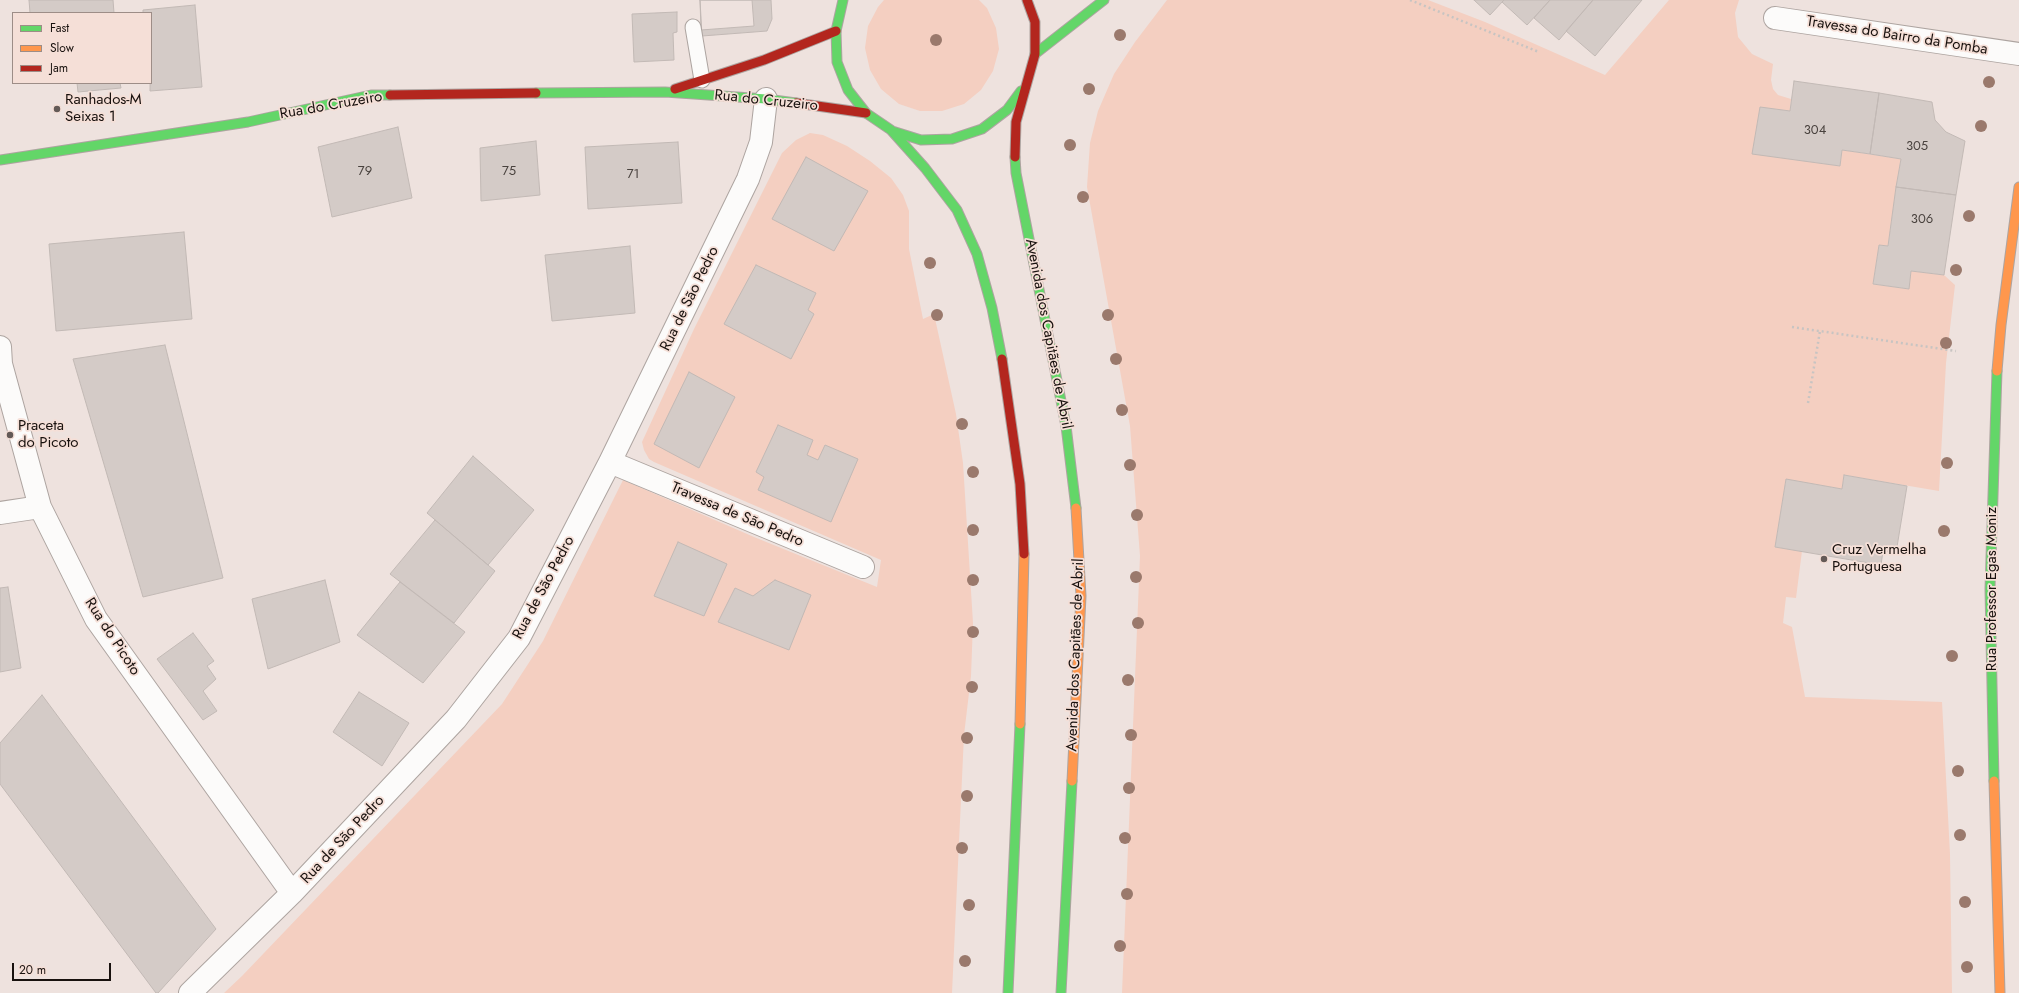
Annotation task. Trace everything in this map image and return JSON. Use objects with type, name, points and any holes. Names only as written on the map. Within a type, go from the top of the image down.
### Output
[{"type":"main road","name":"Avenida dos Capitães de Abril","points":[[1027,0],[1035,22],[1035,54],[1025,85],[1016,122],[1014,150],[1016,173],[1066,426],[1075,489],[1079,543],[1080,596],[1061,993]]},
{"type":"main road","points":[[1035,54],[1104,0]]},
{"type":"main road","name":"Avenida dos Capitães de Abril","points":[[843,1],[836,31],[837,62],[848,90],[866,113],[891,130],[942,188],[957,210],[977,254],[992,308],[1002,360],[1018,476],[1024,563],[1018,783],[1008,993]]},
{"type":"main road","name":"Rua do Cruzeiro","points":[[665,92],[764,60],[836,31]]},
{"type":"main road","name":"Avenida dos Capitães de Abril","points":[[891,130],[921,140],[952,139],[982,129],[1007,110],[1025,85]]},
{"type":"main road","name":"Rua do Cruzeiro","points":[[0,160],[248,122],[371,95],[665,92],[766,99],[866,113]]},
{"type":"main road","name":"Rua Professor Egas Moniz","points":[[2000,993],[1994,806],[1990,589],[1995,393],[2001,325],[2019,187]]},
{"type":"street","name":"Travessa do Bairro da Pomba","points":[[1775,18],[2019,54]]},
{"type":"street","name":"Rua de São Pedro","points":[[190,993],[292,893],[456,720],[519,638],[610,462],[748,179],[762,142],[766,99]]},
{"type":"street","name":"Rua do Picoto","points":[[0,358],[40,507],[96,619],[292,893]]},
{"type":"street","name":"Travessa de São Pedro","points":[[610,462],[863,567]]},
{"type":"street","points":[[0,513],[40,507]]},
{"type":"lane","points":[[693,27],[702,80]]},
{"type":"path","points":[[1410,0],[1539,52]]},
{"type":"path","points":[[1792,327],[1956,351]]},
{"type":"path","points":[[1808,403],[1820,331]]},
{"type":"shaded area","points":[[884,0],[979,0],[987,8],[996,28],[999,49],[993,71],[981,90],[964,104],[942,111],[920,111],[899,104],[881,89],[870,70],[865,48],[868,26],[878,7]]},
{"type":"shaded area","points":[[1167,0],[1428,0],[1485,22],[1605,75],[1669,0],[1739,0],[1735,13],[1738,37],[1752,54],[1773,64],[1771,80],[1773,89],[1778,95],[1791,99],[1790,111],[1760,108],[1753,153],[1840,166],[1842,150],[1901,159],[1888,246],[1879,245],[1873,284],[1908,289],[1911,271],[1944,275],[1955,285],[1946,363],[1939,491],[1844,475],[1842,489],[1786,480],[1775,547],[1802,551],[1796,598],[1786,597],[1783,623],[1792,627],[1805,697],[1942,702],[1950,854],[1952,993],[1122,993],[1140,556],[1130,426],[1087,187],[1090,143],[1098,111],[1114,74],[1135,42]]},
{"type":"shaded area","points":[[810,133],[823,135],[847,146],[870,161],[891,178],[903,195],[909,211],[909,249],[923,319],[934,314],[956,414],[963,463],[973,623],[971,676],[964,735],[952,993],[224,993],[502,704],[543,641],[623,480],[754,537],[877,587],[881,560],[654,462],[649,459],[642,442],[694,329],[782,153],[796,140]]},
{"type":"building","points":[[29,0],[113,0],[114,12],[30,12]]},
{"type":"building","points":[[700,0],[771,0],[772,19],[767,31],[702,36]]},
{"type":"building","points":[[700,0],[752,0],[754,26],[701,30]]},
{"type":"building","points":[[1474,0],[1504,0],[1490,15]]},
{"type":"building","points":[[1504,0],[1550,0],[1527,25],[1502,2]]},
{"type":"building","points":[[1550,0],[1593,0],[1559,40],[1534,18]]},
{"type":"building","points":[[1593,0],[1642,0],[1595,56],[1566,31]]},
{"type":"building","points":[[195,5],[202,87],[150,91],[150,84],[152,84],[152,12],[143,12],[143,10]]},
{"type":"building","points":[[677,12],[677,32],[673,33],[674,60],[634,62],[632,14]]},
{"type":"building","points":[[1794,81],[1879,93],[1870,154],[1842,150],[1840,166],[1752,154],[1760,107],[1790,111]]},
{"type":"building","points":[[77,84],[120,84],[121,88],[78,92]]},
{"type":"building","points":[[1879,93],[1932,102],[1935,120],[1946,132],[1965,141],[1956,195],[1896,187],[1901,159],[1870,154]]},
{"type":"building","points":[[398,127],[412,198],[332,217],[318,147]]},
{"type":"building","points":[[536,141],[540,195],[481,201],[480,148]]},
{"type":"building","points":[[678,142],[682,203],[588,209],[585,147]]},
{"type":"building","points":[[806,157],[868,191],[834,251],[772,219]]},
{"type":"building","points":[[1896,187],[1956,195],[1944,275],[1911,271],[1909,289],[1873,284],[1879,245],[1888,246]]},
{"type":"building","points":[[184,232],[192,319],[56,331],[49,244]]},
{"type":"building","points":[[630,246],[635,313],[552,321],[545,255]]},
{"type":"building","points":[[756,265],[816,293],[808,310],[814,314],[791,359],[724,324]]},
{"type":"building","points":[[165,345],[223,578],[143,597],[73,359]]},
{"type":"building","points":[[689,372],[735,397],[699,468],[654,444]]},
{"type":"building","points":[[778,425],[813,440],[807,455],[818,460],[825,445],[858,459],[831,522],[758,490],[764,477],[756,472]]},
{"type":"building","points":[[473,456],[534,510],[488,565],[427,513]]},
{"type":"building","points":[[1844,475],[1907,486],[1896,553],[1883,551],[1881,565],[1775,547],[1786,479],[1842,489]]},
{"type":"building","points":[[435,520],[495,571],[454,623],[390,574]]},
{"type":"building","points":[[678,542],[727,564],[704,616],[654,596]]},
{"type":"building","points":[[325,580],[340,642],[268,669],[252,599]]},
{"type":"building","points":[[775,580],[811,595],[789,650],[718,622],[735,588],[753,596]]},
{"type":"building","points":[[400,582],[465,632],[423,683],[357,635]]},
{"type":"building","points":[[8,587],[21,668],[0,672],[0,588]]},
{"type":"building","points":[[193,633],[214,661],[207,666],[216,679],[203,691],[217,711],[203,720],[157,659]]},
{"type":"building","points":[[359,692],[409,723],[382,766],[333,732]]},
{"type":"building","points":[[42,695],[216,929],[158,993],[156,993],[0,784],[0,743]]},
{"type":"traffic: fast","points":[[843,0],[836,31],[837,62],[848,90],[866,113],[891,130],[925,168],[957,210],[977,254],[992,308],[1002,359]]},
{"type":"traffic: fast","points":[[1035,54],[1104,0]]},
{"type":"traffic: fast","points":[[892,131],[921,140],[952,139],[982,129],[1007,110],[1021,91]]},
{"type":"traffic: fast","points":[[536,93],[665,92],[766,99],[796,103]]},
{"type":"traffic: fast","points":[[0,160],[248,122],[371,95],[390,95]]},
{"type":"traffic: fast","points":[[1015,157],[1016,173],[1066,426],[1076,508]]},
{"type":"traffic: fast","points":[[1994,781],[1990,589],[1997,371]]},
{"type":"traffic: fast","points":[[1008,993],[1020,724]]},
{"type":"traffic: fast","points":[[1061,993],[1072,781]]},
{"type":"traffic: slow","points":[[1997,371],[2001,325],[2019,187]]},
{"type":"traffic: slow","points":[[1072,781],[1081,596],[1076,508]]},
{"type":"traffic: slow","points":[[1020,724],[1024,554]]},
{"type":"traffic: slow","points":[[1994,781],[2000,993]]},
{"type":"traffic: jam","points":[[1015,157],[1016,122],[1035,54],[1035,22],[1027,0]]},
{"type":"traffic: jam","points":[[675,89],[764,60],[836,31]]},
{"type":"traffic: jam","points":[[390,95],[536,93]]},
{"type":"traffic: jam","points":[[796,103],[866,113]]},
{"type":"traffic: jam","points":[[1002,359],[1020,484],[1024,554]]},
{"type":"place","name":"Ranhados-M Seixas 1","points":[[57,109]]},
{"type":"place","name":"Praceta do Picoto","points":[[10,435]]},
{"type":"place","name":"Cruz Vermelha Portuguesa","points":[[1824,559]]}]
